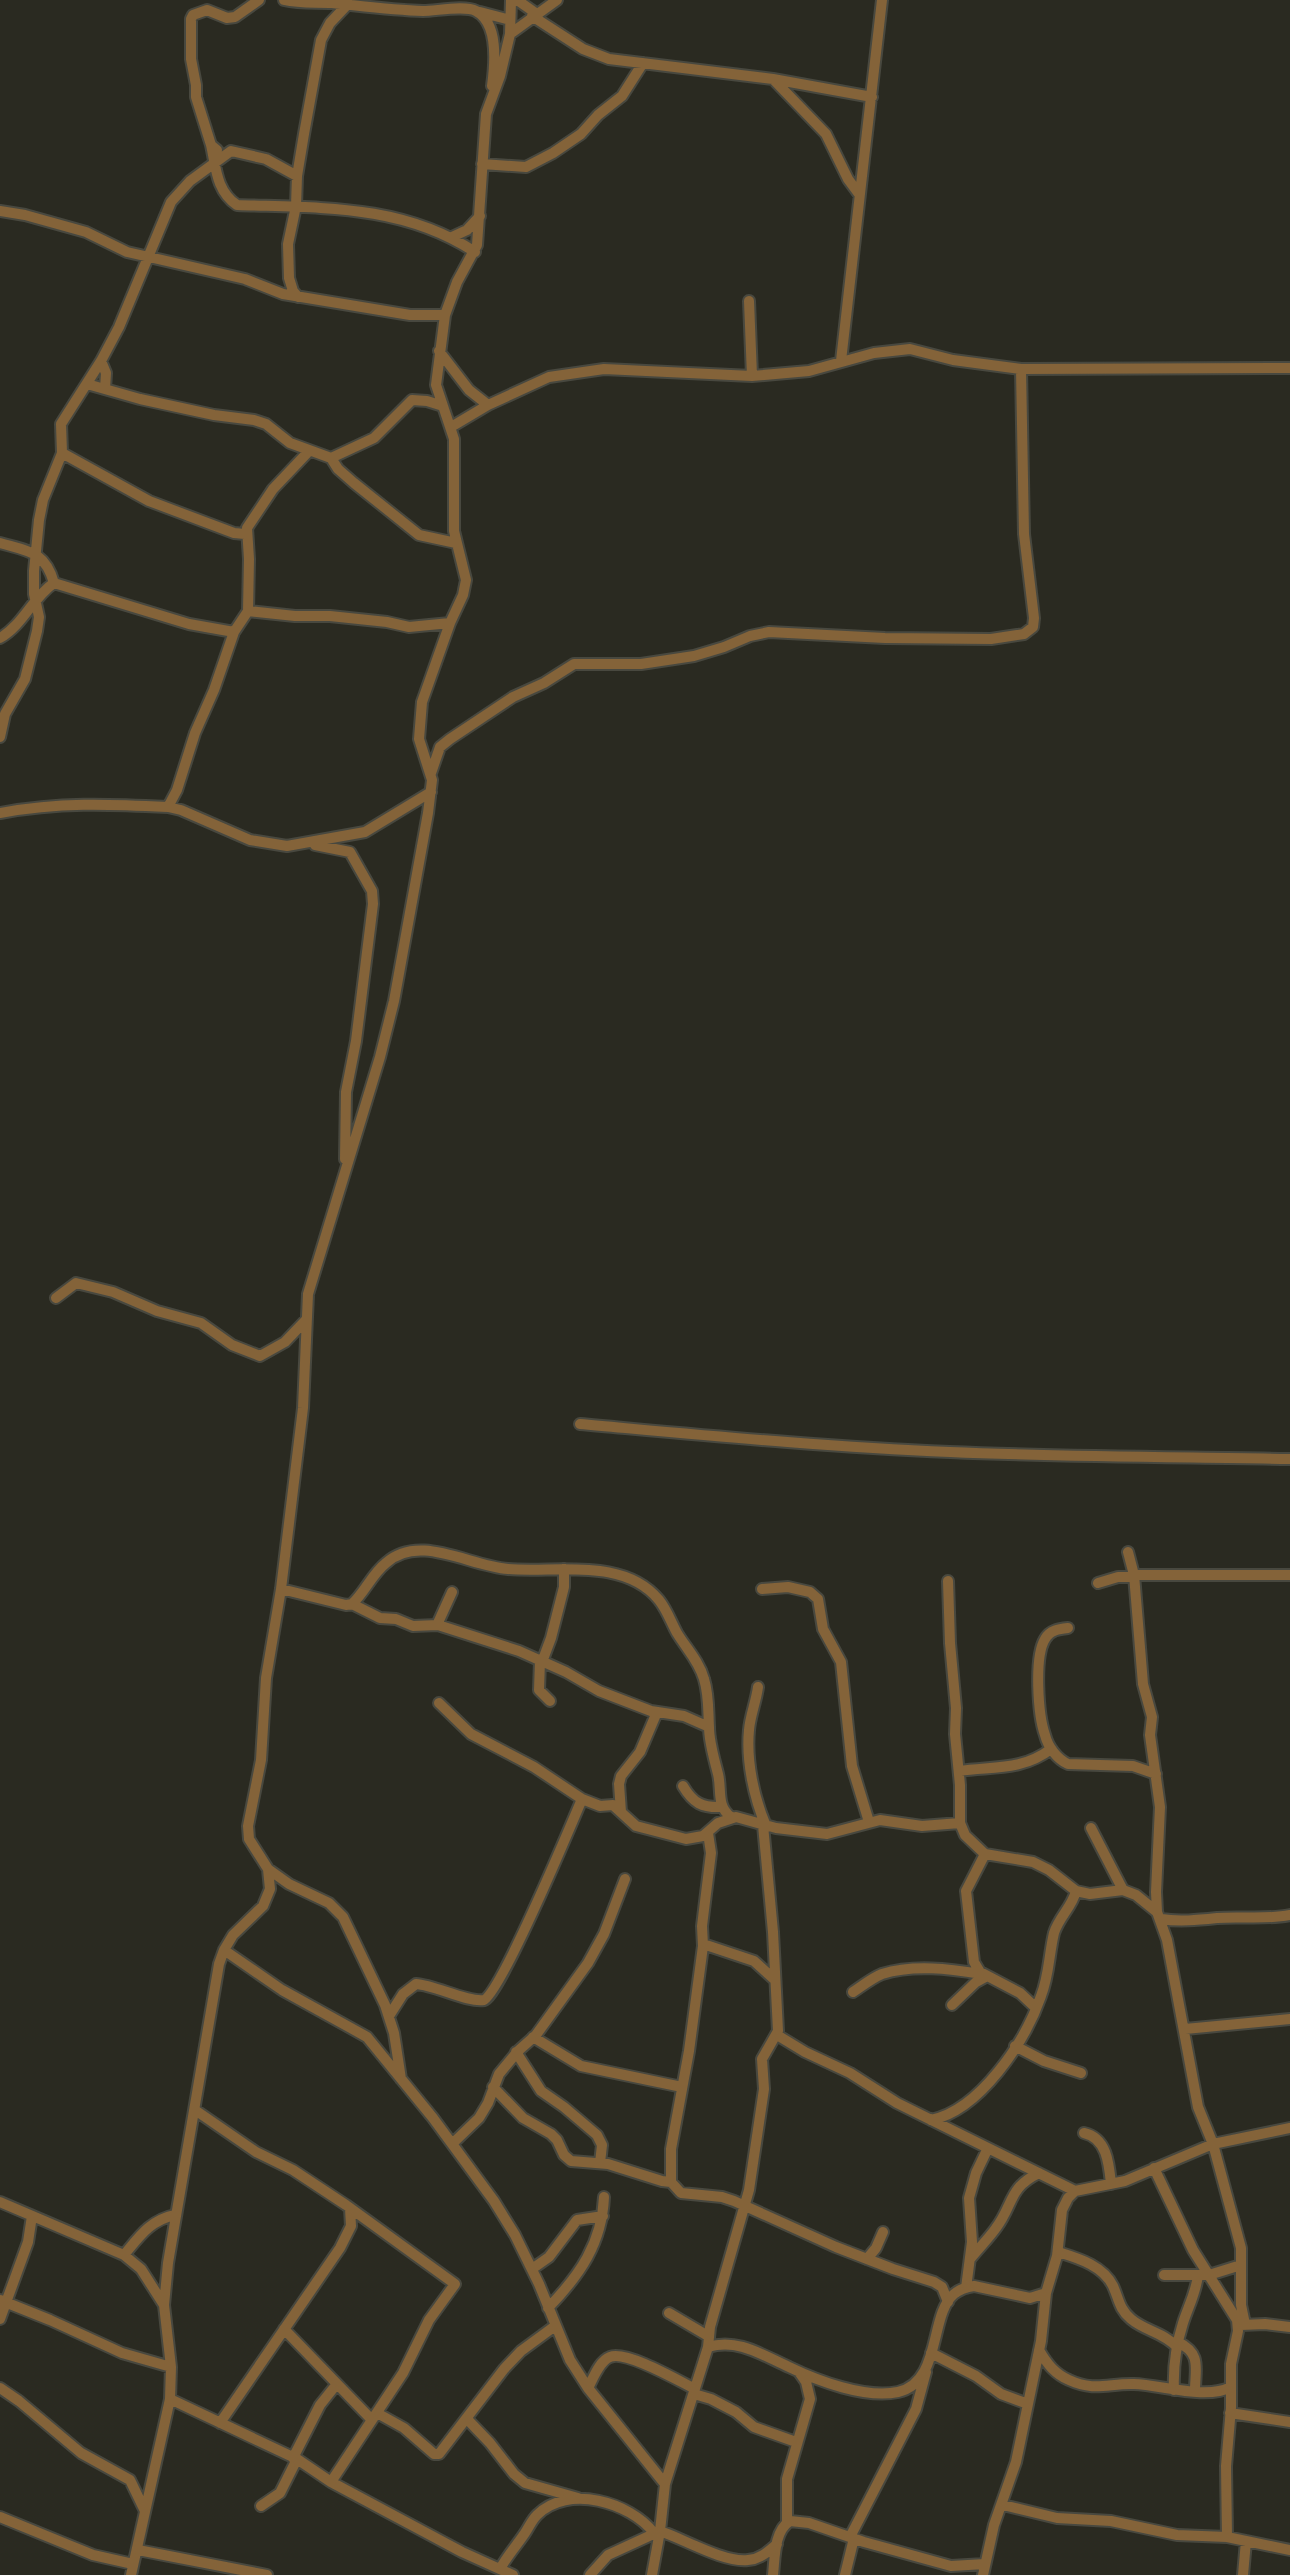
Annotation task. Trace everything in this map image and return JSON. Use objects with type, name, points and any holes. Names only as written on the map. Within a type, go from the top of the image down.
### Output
[{"type":"street","points":[[259,0],[235,17],[227,18],[207,9],[193,15],[191,19],[191,59],[196,97],[222,190],[228,199],[236,205],[328,206],[372,212],[452,237],[475,252]]},
{"type":"street","points":[[284,0],[303,4],[424,11],[474,7],[510,20]]},
{"type":"street","points":[[431,773],[420,746],[420,713],[425,689],[463,595],[466,580],[456,543],[455,456],[451,427],[436,390],[439,351],[445,315],[457,282],[475,252],[480,216],[486,114],[500,76],[510,34],[511,0]]},
{"type":"street","points":[[517,0],[534,15],[595,55],[773,79],[872,97]]},
{"type":"street","points":[[510,34],[557,0]]},
{"type":"street","points":[[841,361],[882,0]]},
{"type":"street","points":[[298,297],[289,278],[288,244],[296,206],[297,177],[321,40],[330,23],[347,5]]},
{"type":"street","points":[[474,7],[485,19],[492,33],[495,63],[491,99]]},
{"type":"street","points":[[482,164],[526,167],[553,153],[581,134],[598,115],[622,96],[643,63]]},
{"type":"street","points":[[773,79],[826,134],[848,179],[859,194]]},
{"type":"street","points":[[211,145],[226,153]]},
{"type":"street","points":[[0,737],[5,714],[25,679],[39,622],[34,572],[41,509],[62,453],[61,425],[119,327],[171,202],[190,181],[231,150],[266,159],[297,177]]},
{"type":"street","points":[[0,211],[86,232],[117,248],[245,279],[283,294],[422,317],[445,315]]},
{"type":"street","points":[[452,237],[467,230],[480,216]]},
{"type":"street","points":[[750,301],[752,376]]},
{"type":"street","points":[[422,317],[441,332]]},
{"type":"street","points":[[451,427],[488,405],[549,377],[604,369],[752,376],[809,371],[874,352],[910,349],[953,359],[1021,369],[1290,368]]},
{"type":"street","points":[[439,351],[469,390],[488,405]]},
{"type":"street","points":[[101,361],[106,373],[105,389]]},
{"type":"street","points":[[401,2081],[389,2016],[343,1917],[329,1903],[289,1884],[268,1869],[249,1839],[248,1826],[261,1760],[266,1678],[281,1589],[303,1408],[306,1320],[313,1275],[394,1001],[431,773],[440,747],[513,697],[544,683],[575,664],[629,665],[680,658],[769,632],[885,638],[991,639],[1024,634],[1033,627],[1034,618],[1024,534],[1021,369]]},
{"type":"street","points":[[87,384],[214,415],[266,424],[290,443],[331,458],[346,477],[409,528],[433,540],[456,543]]},
{"type":"street","points":[[331,458],[374,438],[412,400],[443,406]]},
{"type":"street","points":[[167,807],[177,790],[195,733],[214,690],[234,632],[248,611],[249,551],[245,534],[273,489],[309,451]]},
{"type":"street","points":[[62,453],[149,501],[234,533],[245,534]]},
{"type":"street","points":[[0,543],[37,554],[51,572],[54,583]]},
{"type":"street","points":[[0,638],[9,633],[44,589],[54,583],[189,624],[234,632]]},
{"type":"street","points":[[248,611],[330,616],[409,627],[450,623]]},
{"type":"street","points":[[0,813],[73,803],[167,807],[181,810],[250,840],[287,846],[365,832],[430,792]]},
{"type":"street","points":[[308,844],[349,852],[372,891],[372,920],[356,1041],[346,1092],[345,1174]]},
{"type":"street","points":[[56,1298],[76,1283],[93,1286],[157,1311],[201,1323],[232,1345],[260,1356],[285,1342],[306,1320]]},
{"type":"street","points":[[580,1424],[919,1451],[1290,1459]]},
{"type":"street","points":[[352,1604],[384,1563],[395,1555],[422,1548],[505,1569],[599,1572],[629,1579],[646,1587],[659,1599],[702,1673],[708,1697],[709,1727],[722,1807],[731,1817]]},
{"type":"street","points":[[1128,1552],[1134,1576],[1145,1694],[1152,1717],[1150,1735],[1160,1807],[1156,1892],[1159,1915],[1167,1940],[1198,2107],[1213,2144],[1241,2248],[1242,2325],[1232,2354],[1226,2466],[1227,2536]]},
{"type":"street","points":[[550,1702],[539,1690],[541,1661],[551,1638],[564,1587],[564,1569]]},
{"type":"street","points":[[1098,1583],[1134,1576],[1290,1575]]},
{"type":"street","points":[[948,1581],[960,1823],[973,1846],[985,1854],[1033,1862],[1049,1870],[1076,1891],[1090,1894],[1123,1890],[1136,1895],[1159,1915],[1255,1920],[1290,1916]]},
{"type":"street","points":[[762,1589],[788,1587],[810,1592],[818,1599],[823,1629],[841,1662],[852,1766],[869,1822]]},
{"type":"street","points":[[281,1589],[346,1605],[352,1604],[380,1618],[396,1619],[413,1626],[437,1625],[519,1651],[600,1691],[657,1713],[684,1716],[709,1727]]},
{"type":"street","points":[[437,1625],[452,1592]]},
{"type":"street","points":[[1068,1628],[1046,1636],[1039,1658],[1041,1715],[1045,1737],[1051,1749],[1068,1764],[1133,1766],[1156,1774]]},
{"type":"street","points":[[652,2575],[665,2484],[695,2391],[745,2206],[764,2089],[762,2059],[777,2035],[765,1826],[757,1801],[748,1732],[758,1688]]},
{"type":"street","points":[[439,1703],[471,1734],[534,1767],[582,1799],[600,1807],[612,1805],[636,1826],[671,1836],[691,1839],[708,1833],[731,1817],[765,1826],[827,1834],[869,1822],[888,1820],[922,1826],[960,1823]]},
{"type":"street","points":[[621,1812],[621,1776],[640,1752],[657,1713]]},
{"type":"street","points":[[958,1771],[1010,1768],[1029,1762],[1051,1749]]},
{"type":"street","points":[[683,1786],[698,1804],[710,1808],[722,1807]]},
{"type":"street","points":[[389,2016],[403,1994],[416,1984],[471,1998],[485,2000],[491,1996],[508,1965],[582,1799]]},
{"type":"street","points":[[1091,1828],[1123,1890]]},
{"type":"street","points":[[708,1833],[711,1853],[702,1926],[703,1944],[689,2051],[670,2157],[671,2182],[681,2193],[722,2197],[867,2259],[934,2281],[942,2287],[948,2302]]},
{"type":"street","points":[[984,1975],[974,1962],[966,1898],[968,1884],[985,1854]]},
{"type":"street","points":[[0,2517],[132,2569],[170,2399],[171,2367],[164,2305],[175,2215],[195,2110],[210,2007],[224,1950],[233,1935],[263,1906],[270,1889],[268,1869]]},
{"type":"street","points":[[453,2143],[479,2118],[499,2074],[516,2052],[533,2037],[588,1963],[604,1934],[625,1879]]},
{"type":"street","points":[[931,2120],[946,2117],[972,2101],[999,2071],[1015,2046],[1036,2008],[1046,1981],[1054,1933],[1076,1891]]},
{"type":"street","points":[[703,1944],[747,1958],[775,1980]]},
{"type":"street","points":[[224,1950],[282,1990],[367,2037],[453,2143],[515,2235],[570,2360],[588,2388],[665,2484]]},
{"type":"street","points":[[853,1992],[879,1975],[938,1968],[984,1975],[1020,1993],[1036,2008]]},
{"type":"street","points":[[952,2005],[984,1975]]},
{"type":"street","points":[[1185,2029],[1290,2019]]},
{"type":"street","points":[[777,2035],[931,2120],[1075,2191]]},
{"type":"street","points":[[533,2037],[586,2068],[682,2087]]},
{"type":"street","points":[[1015,2046],[1044,2061],[1081,2073]]},
{"type":"street","points":[[516,2052],[541,2091],[597,2135],[602,2145],[600,2163]]},
{"type":"street","points":[[493,2087],[523,2118],[551,2134],[566,2158],[579,2163],[600,2163],[671,2182]]},
{"type":"street","points":[[195,2110],[227,2130],[250,2149],[293,2170],[350,2208],[455,2284],[429,2320],[403,2373],[331,2482]]},
{"type":"street","points":[[787,2522],[809,2523],[951,2566],[984,2569],[997,2516],[1016,2462],[1039,2350],[1046,2293],[1055,2270],[1062,2210],[1068,2198],[1075,2191],[1111,2184],[1213,2144],[1290,2128]]},
{"type":"street","points":[[1084,2133],[1094,2135],[1102,2144],[1111,2184]]},
{"type":"street","points":[[966,2287],[971,2258],[969,2198],[976,2173],[988,2148]]},
{"type":"street","points":[[1154,2168],[1203,2275],[1237,2320],[1242,2325],[1290,2327]]},
{"type":"street","points":[[971,2258],[996,2228],[1016,2189],[1023,2181],[1039,2174]]},
{"type":"street","points":[[548,2308],[562,2294],[589,2256],[600,2232],[604,2197]]},
{"type":"street","points":[[0,2203],[124,2255],[141,2269],[164,2305]]},
{"type":"street","points":[[220,2423],[348,2233],[350,2208]]},
{"type":"street","points":[[124,2255],[152,2223],[175,2215]]},
{"type":"street","points":[[0,2319],[3,2302],[27,2242],[32,2216]]},
{"type":"street","points":[[532,2269],[549,2258],[577,2220],[603,2216]]},
{"type":"street","points":[[867,2259],[876,2248],[883,2232]]},
{"type":"street","points":[[1058,2252],[1096,2267],[1112,2283],[1123,2311],[1134,2321],[1188,2347],[1195,2356],[1195,2391]]},
{"type":"street","points":[[1164,2275],[1203,2275],[1241,2265]]},
{"type":"street","points":[[1174,2390],[1173,2371],[1183,2322],[1203,2275]]},
{"type":"street","points":[[669,2313],[708,2342],[738,2345],[799,2372],[867,2394],[879,2394],[899,2392],[920,2377],[952,2295],[966,2287],[974,2286],[1030,2298],[1046,2293]]},
{"type":"street","points":[[3,2302],[41,2316],[122,2353],[171,2367]]},
{"type":"street","points":[[284,2329],[336,2385],[375,2417],[404,2428],[437,2455],[504,2368],[521,2351],[555,2326]]},
{"type":"street","points":[[1039,2350],[1056,2372],[1072,2382],[1094,2387],[1133,2384],[1216,2393],[1231,2387]]},
{"type":"street","points":[[931,2353],[976,2376],[1001,2394],[1028,2404]]},
{"type":"street","points":[[588,2388],[605,2361],[619,2356],[637,2361],[736,2412],[754,2427],[796,2442]]},
{"type":"street","points":[[845,2575],[852,2538],[916,2409],[923,2390],[927,2364]]},
{"type":"street","points":[[773,2575],[777,2544],[787,2522],[787,2479],[810,2395],[799,2372]]},
{"type":"street","points":[[1032,2386],[1040,2377],[1056,2372]]},
{"type":"street","points":[[261,2506],[280,2493],[320,2405],[336,2385]]},
{"type":"street","points":[[0,2388],[82,2453],[130,2480],[145,2511]]},
{"type":"street","points":[[1216,2393],[1230,2410],[1290,2423]]},
{"type":"street","points":[[170,2399],[295,2459],[331,2482],[462,2552],[513,2575]]},
{"type":"street","points":[[467,2419],[491,2443],[514,2474],[525,2483],[625,2509],[657,2532],[727,2557],[742,2560],[758,2558],[777,2544]]},
{"type":"street","points":[[500,2569],[537,2515],[557,2504],[579,2498]]},
{"type":"street","points":[[1003,2505],[1057,2518],[1111,2521],[1177,2535],[1213,2538],[1227,2536],[1290,2550]]},
{"type":"street","points":[[590,2575],[608,2555],[657,2532]]},
{"type":"street","points":[[1243,2575],[1246,2541]]},
{"type":"street","points":[[138,2550],[267,2575]]},
{"type":"street","points":[[951,2566],[960,2575]]}]
